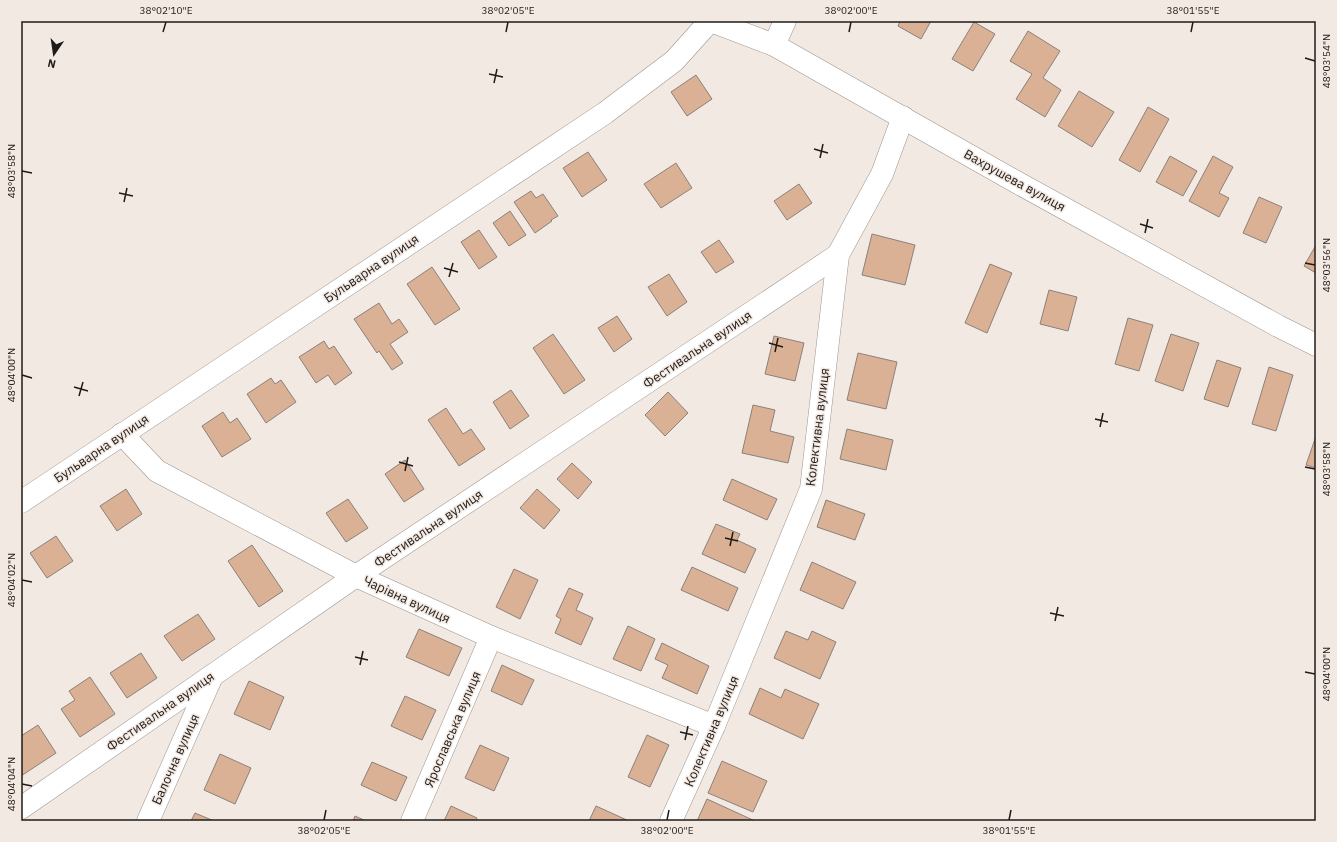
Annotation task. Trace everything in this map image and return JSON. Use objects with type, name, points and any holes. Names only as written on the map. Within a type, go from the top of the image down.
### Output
[{"type":"street","name":"Вахрушева вулиця","points":[[710,21],[774,45],[1018,182],[1316,345]]},
{"type":"street","name":"Бульварна вулиця","points":[[21,502],[605,113],[674,61],[710,21]]},
{"type":"street","points":[[774,45],[785,21]]},
{"type":"street","name":"Колективна вулиця","points":[[671,821],[714,726],[811,489],[838,255],[882,174],[903,117]]},
{"type":"street","name":"Фестивальна вулиця","points":[[21,808],[356,576],[838,255]]},
{"type":"street","name":"Чарівна вулиця","points":[[122,434],[157,471],[356,576],[491,638],[714,726]]},
{"type":"street","name":"Ярославська вулиця","points":[[412,821],[491,638]]},
{"type":"street","name":"Балочна вулиця","points":[[148,821],[212,676]]},
{"type":"building","points":[[900,21],[931,21],[921,39],[898,26]]},
{"type":"building","points":[[974,22],[995,34],[973,71],[952,59]]},
{"type":"building","points":[[1028,31],[1060,51],[1043,78],[1061,90],[1045,117],[1016,99],[1032,74],[1010,61]]},
{"type":"building","points":[[696,75],[712,99],[687,116],[671,92]]},
{"type":"building","points":[[1079,91],[1114,112],[1092,147],[1058,126]]},
{"type":"building","points":[[1148,107],[1169,119],[1140,172],[1119,160]]},
{"type":"building","points":[[588,152],[607,180],[582,197],[563,168]]},
{"type":"building","points":[[1170,156],[1197,171],[1183,196],[1156,182]]},
{"type":"building","points":[[1213,156],[1233,167],[1219,193],[1229,198],[1219,217],[1189,201]]},
{"type":"building","points":[[676,163],[692,188],[661,208],[644,184]]},
{"type":"building","points":[[799,184],[812,203],[787,220],[774,201]]},
{"type":"building","points":[[531,191],[536,198],[543,194],[558,216],[535,233],[514,202]]},
{"type":"building","points":[[1259,197],[1282,207],[1266,243],[1243,233]]},
{"type":"building","points":[[510,211],[526,235],[509,246],[493,223]]},
{"type":"building","points":[[479,230],[497,257],[479,269],[461,242]]},
{"type":"building","points":[[872,234],[915,245],[905,285],[862,275]]},
{"type":"building","points":[[719,240],[734,262],[716,273],[701,252]]},
{"type":"building","points":[[1316,245],[1316,273],[1304,266]]},
{"type":"building","points":[[990,264],[1012,273],[987,333],[965,323]]},
{"type":"building","points":[[432,267],[460,309],[435,325],[407,284]]},
{"type":"building","points":[[669,274],[687,302],[667,316],[648,287]]},
{"type":"building","points":[[1049,290],[1077,297],[1068,331],[1040,324]]},
{"type":"building","points":[[379,303],[392,324],[399,319],[408,332],[390,344],[403,363],[392,370],[379,351],[377,353],[354,319]]},
{"type":"building","points":[[617,316],[632,339],[614,352],[598,328]]},
{"type":"building","points":[[1128,318],[1153,325],[1139,371],[1115,364]]},
{"type":"building","points":[[553,334],[585,380],[564,394],[533,348]]},
{"type":"building","points":[[1171,334],[1199,343],[1183,391],[1155,381]]},
{"type":"building","points":[[774,336],[804,343],[795,381],[765,374]]},
{"type":"building","points":[[324,341],[329,349],[334,346],[352,373],[335,385],[328,375],[316,383],[299,357]]},
{"type":"building","points":[[858,353],[897,362],[886,409],[847,400]]},
{"type":"building","points":[[1217,360],[1241,368],[1228,407],[1204,399]]},
{"type":"building","points":[[1269,367],[1293,375],[1276,431],[1252,424]]},
{"type":"building","points":[[271,378],[275,384],[281,380],[296,402],[266,423],[247,394]]},
{"type":"building","points":[[511,390],[529,416],[510,429],[493,402]]},
{"type":"building","points":[[668,392],[688,413],[665,436],[645,415]]},
{"type":"building","points":[[753,405],[775,410],[770,431],[794,437],[788,463],[742,453]]},
{"type":"building","points":[[446,408],[463,434],[471,429],[485,449],[459,466],[428,420]]},
{"type":"building","points":[[223,412],[230,423],[237,418],[251,439],[222,457],[202,426]]},
{"type":"building","points":[[847,429],[893,440],[886,470],[840,459]]},
{"type":"building","points":[[1316,436],[1316,468],[1306,465]]},
{"type":"building","points":[[405,460],[424,489],[404,502],[385,474]]},
{"type":"building","points":[[572,463],[592,482],[578,499],[557,479]]},
{"type":"building","points":[[732,479],[777,499],[767,520],[723,500]]},
{"type":"building","points":[[126,489],[142,514],[117,531],[100,506]]},
{"type":"building","points":[[537,489],[560,510],[544,529],[520,508]]},
{"type":"building","points":[[348,499],[368,528],[346,542],[326,513]]},
{"type":"building","points":[[826,500],[865,514],[855,540],[817,527]]},
{"type":"building","points":[[716,524],[740,534],[737,540],[756,549],[745,573],[702,554]]},
{"type":"building","points":[[56,536],[73,561],[47,578],[30,553]]},
{"type":"building","points":[[252,545],[283,591],[259,607],[228,561]]},
{"type":"building","points":[[812,562],[856,582],[843,609],[800,590]]},
{"type":"building","points":[[692,567],[738,588],[728,611],[681,590]]},
{"type":"building","points":[[514,569],[538,580],[520,619],[496,607]]},
{"type":"building","points":[[569,588],[583,594],[576,610],[593,618],[581,645],[555,633],[561,619],[556,616]]},
{"type":"building","points":[[198,614],[215,639],[182,661],[164,636]]},
{"type":"building","points":[[628,626],[655,639],[641,671],[613,659]]},
{"type":"building","points":[[419,629],[462,648],[449,676],[406,657]]},
{"type":"building","points":[[786,631],[808,640],[812,631],[836,642],[820,679],[774,658]]},
{"type":"building","points":[[662,643],[709,666],[697,694],[662,678],[668,665],[655,659]]},
{"type":"building","points":[[141,653],[157,678],[127,698],[110,673]]},
{"type":"building","points":[[502,665],[534,680],[522,705],[491,691]]},
{"type":"building","points":[[90,677],[115,714],[80,737],[61,709],[75,700],[69,691]]},
{"type":"building","points":[[249,681],[284,697],[270,730],[234,714]]},
{"type":"building","points":[[760,688],[781,698],[785,689],[819,704],[803,739],[749,714]]},
{"type":"building","points":[[405,696],[436,710],[422,740],[391,726]]},
{"type":"building","points":[[38,725],[56,753],[21,776],[21,736]]},
{"type":"building","points":[[647,735],[669,745],[650,787],[628,777]]},
{"type":"building","points":[[480,745],[509,758],[494,791],[465,778]]},
{"type":"building","points":[[220,754],[251,768],[235,804],[204,790]]},
{"type":"building","points":[[722,761],[767,781],[753,812],[708,793]]},
{"type":"building","points":[[372,762],[407,777],[396,801],[361,785]]},
{"type":"building","points":[[707,799],[755,821],[697,821]]},
{"type":"building","points":[[451,806],[477,818],[476,821],[444,821]]},
{"type":"building","points":[[596,806],[629,821],[589,821]]},
{"type":"building","points":[[195,813],[214,821],[191,821]]},
{"type":"building","points":[[355,816],[366,821],[353,821]]}]
